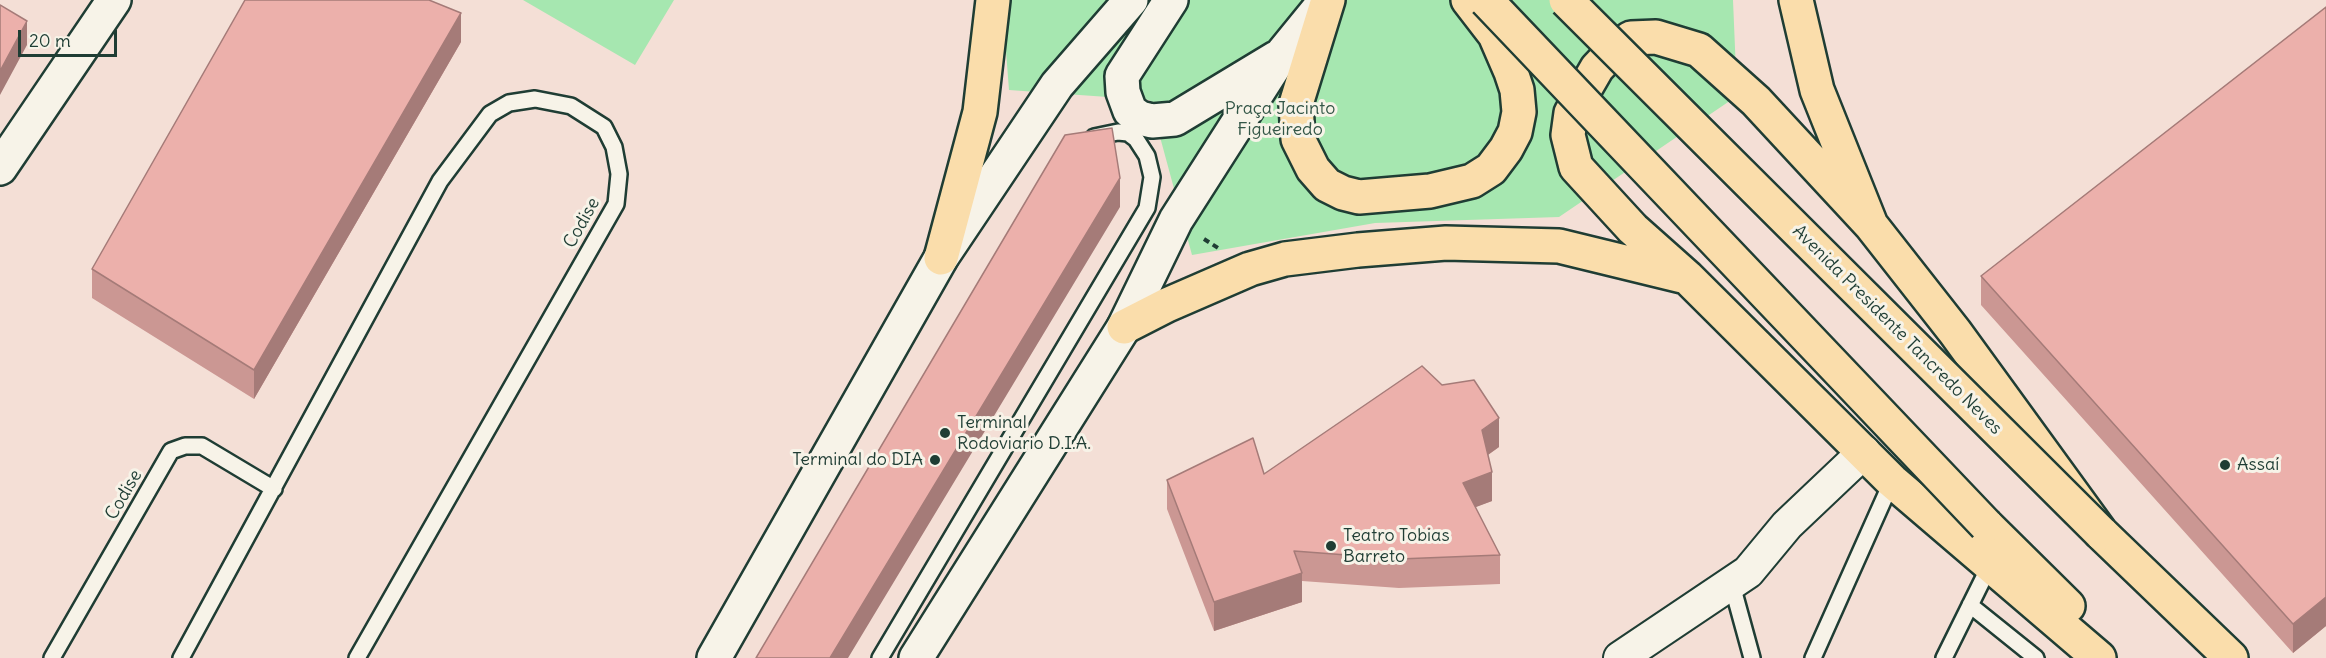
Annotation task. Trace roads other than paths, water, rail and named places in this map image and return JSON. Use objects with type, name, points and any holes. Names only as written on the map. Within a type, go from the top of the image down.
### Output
[{"type":"main road","points":[[0,168],[114,0]]},
{"type":"main road","points":[[941,258],[980,112],[993,0]]},
{"type":"main road","points":[[714,658],[941,258],[1057,85],[1131,0]]},
{"type":"main road","points":[[1171,0],[1122,76],[1123,92],[1135,122],[1175,119],[1282,54]]},
{"type":"main road","points":[[916,658],[1124,327],[1176,220],[1282,54],[1327,0]]},
{"type":"main road","points":[[1327,0],[1296,104],[1298,139],[1313,169],[1327,185],[1343,194],[1359,197],[1430,191],[1472,181],[1491,169],[1506,149],[1515,132],[1519,112],[1517,90],[1495,35],[1468,0]]},
{"type":"main road","points":[[1486,0],[1986,525],[2122,658]]},
{"type":"main road","name":"Avenida Presidente Tancredo Neves","points":[[1566,0],[2101,533],[2230,658]]},
{"type":"main road","points":[[1796,0],[1817,90],[1871,225]]},
{"type":"main road","points":[[2099,658],[1892,481],[1687,277],[1633,230],[1576,167],[1568,135],[1571,113],[1597,68],[1616,48],[1630,38],[1656,37],[1699,50],[1756,101],[1871,225],[1955,332],[2101,533]]},
{"type":"main road","points":[[1124,327],[1167,305],[1250,269],[1285,259],[1358,250],[1446,243],[1559,246],[1687,277]]},
{"type":"street","points":[[1620,658],[1732,585],[1748,572],[1787,525],[1864,452]]},
{"type":"lane","name":"Codise","points":[[181,658],[440,181],[489,114],[509,103],[535,99],[572,106],[604,127],[614,147],[620,174],[616,204],[357,658]]},
{"type":"lane","points":[[880,658],[1147,208],[1152,177],[1147,156],[1136,139],[1135,122],[1118,132],[1079,141]]},
{"type":"lane","name":"Codise","points":[[52,658],[171,451],[185,446],[202,446],[274,489]]},
{"type":"lane","points":[[1813,658],[1892,481]]},
{"type":"lane","points":[[1944,658],[1990,565]]},
{"type":"lane","points":[[1732,585],[1752,658]]},
{"type":"lane","points":[[1970,605],[2036,658]]},
{"type":"place","name":"Terminal Rodoviario D.I.A.","points":[[945,433]]},
{"type":"place","name":"Terminal do DIA","points":[[935,460]]},
{"type":"place","name":"Assaí","points":[[2225,465]]},
{"type":"place","name":"Teatro Tobias Barreto","points":[[1331,546]]},
{"type":"park label","name":"Praça Jacinto Figueiredo","points":[[1280,119]]}]
